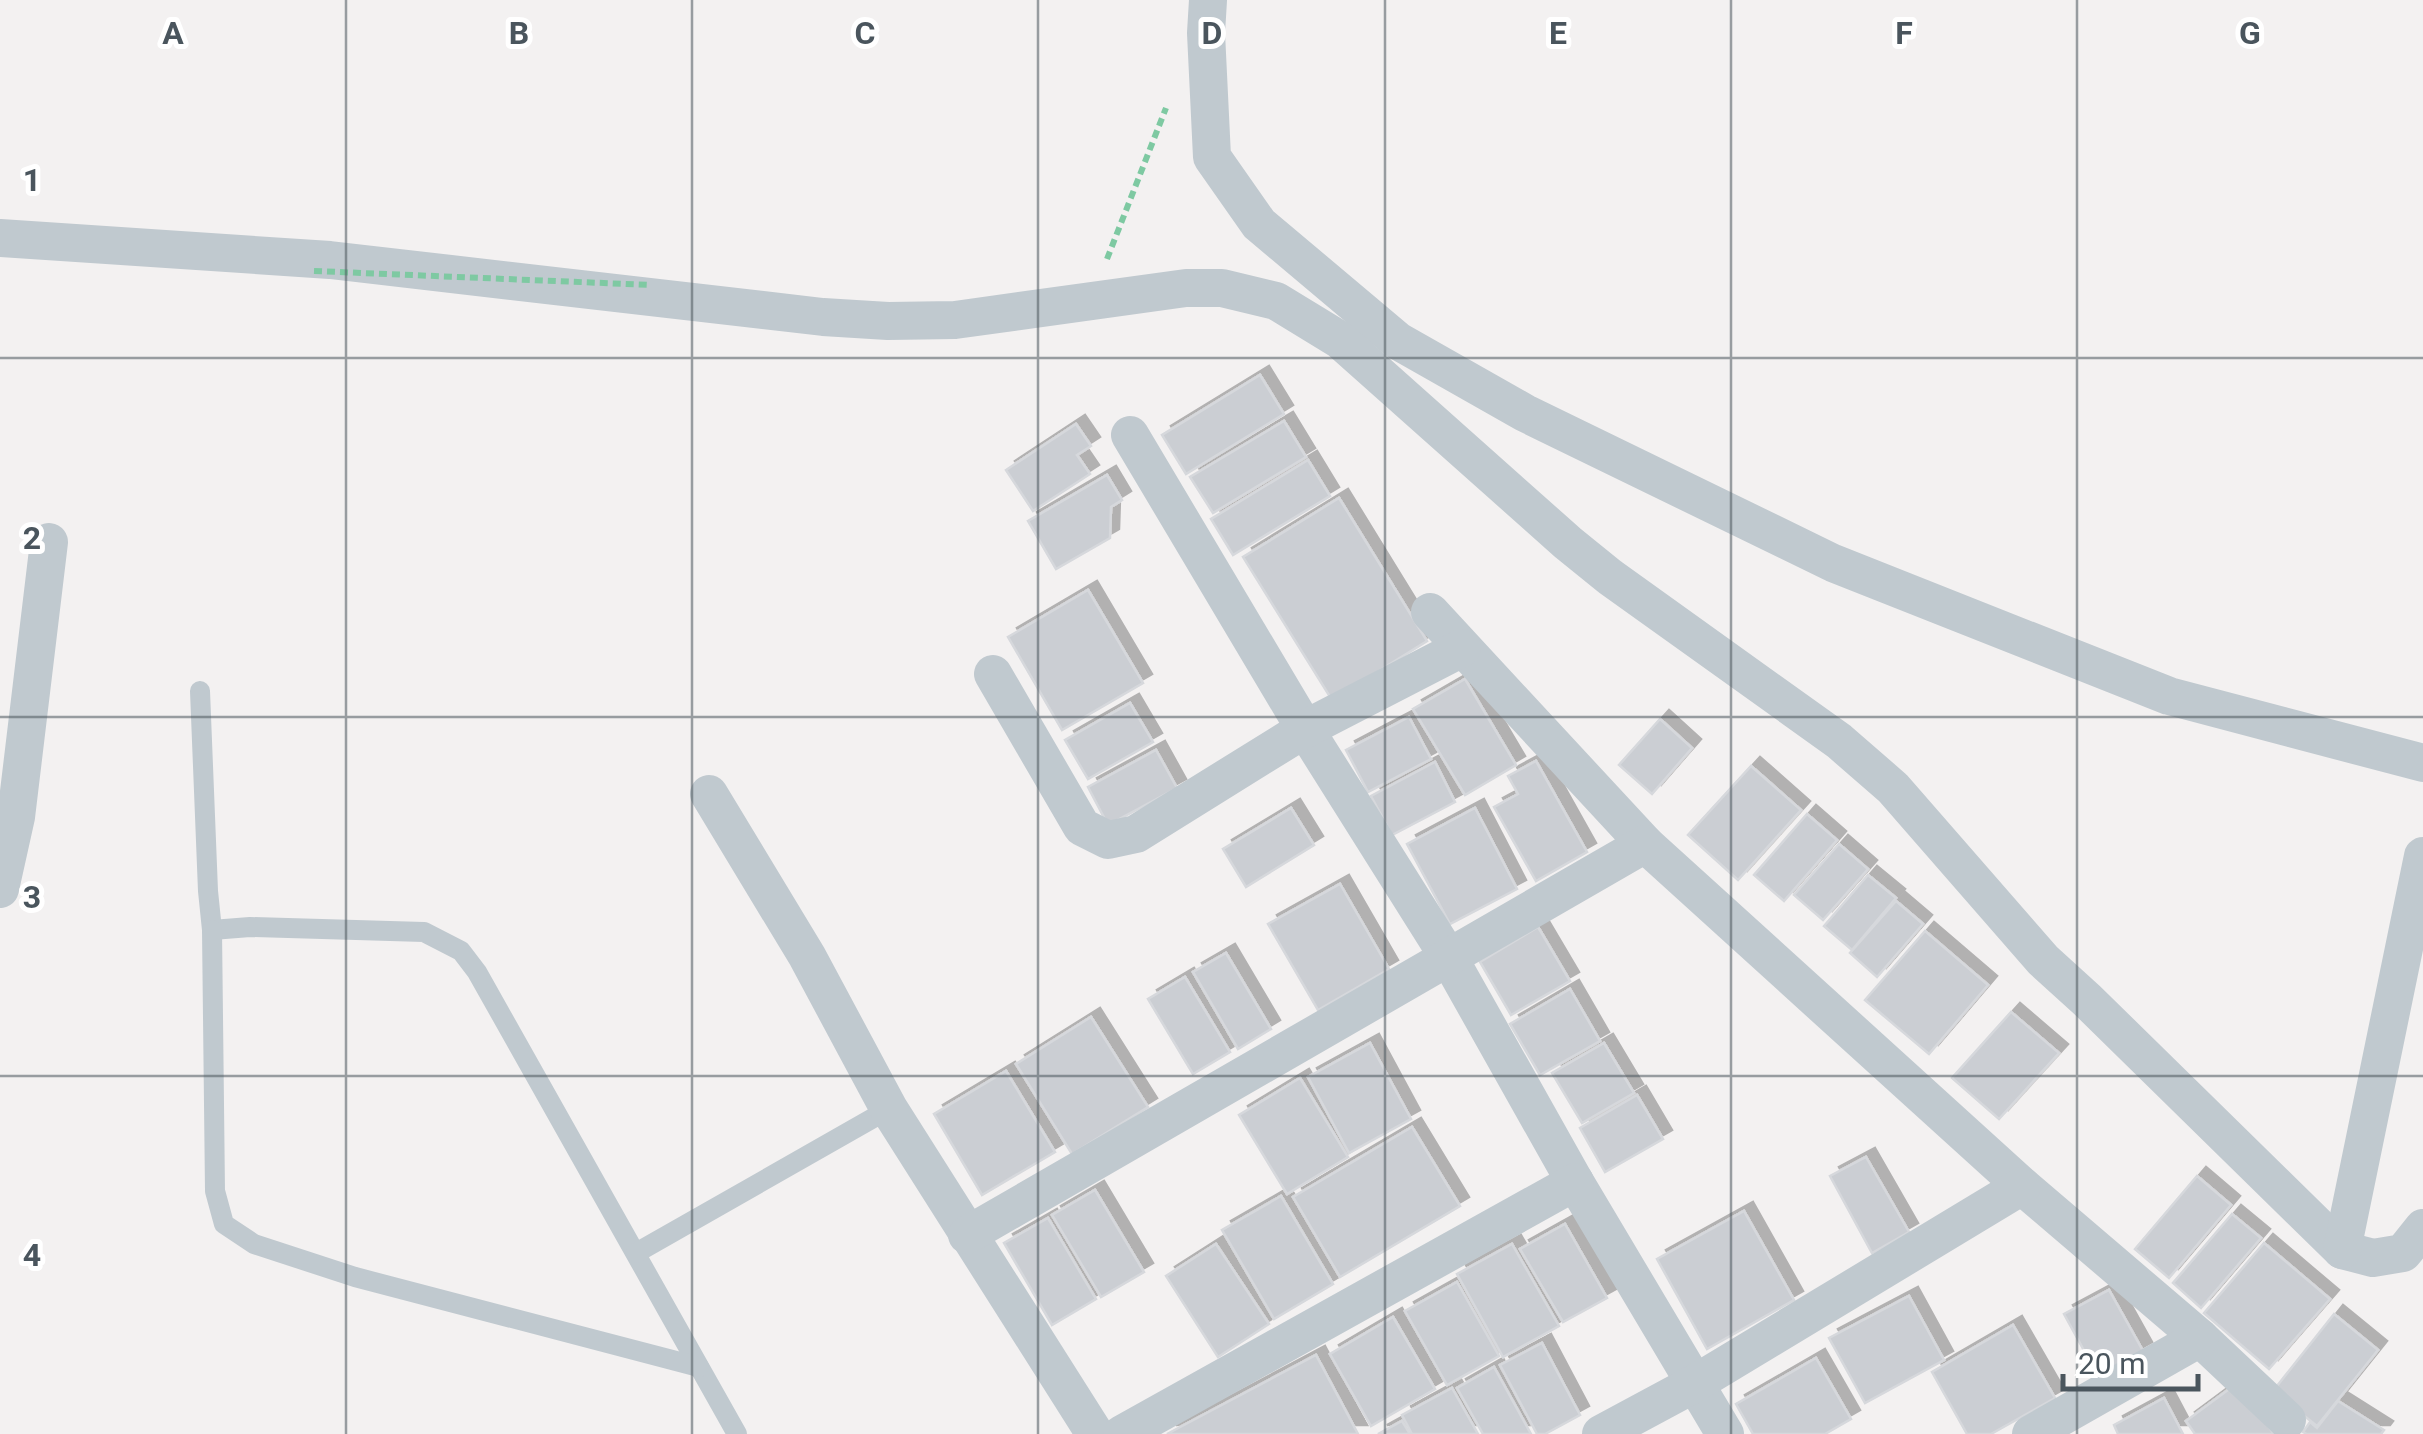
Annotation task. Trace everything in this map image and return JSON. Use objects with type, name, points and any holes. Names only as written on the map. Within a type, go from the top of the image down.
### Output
[{"type":"street","points":[[1208,0],[1212,157],[1259,224],[1398,341],[1525,414],[1833,563],[2168,696],[2423,763]]},
{"type":"street","points":[[0,238],[330,260],[823,318],[955,320],[1186,288],[1222,288],[1276,301],[1340,340],[1596,566],[1840,742],[1893,788],[2043,960],[2342,1250],[2374,1258],[2403,1252],[2423,1228]]},
{"type":"street","points":[[1130,435],[1305,729],[1449,958],[1575,1182],[1725,1434]]},
{"type":"street","points":[[0,890],[16,816],[49,542]]},
{"type":"street","points":[[1430,612],[1645,844],[2287,1420]]},
{"type":"street","points":[[993,674],[1082,827],[1108,840],[1136,834],[1305,729],[1462,648]]},
{"type":"street","points":[[709,794],[807,956],[889,1109],[1095,1434]]},
{"type":"street","points":[[967,1235],[1645,844]]},
{"type":"street","points":[[2342,1250],[2423,856]]},
{"type":"street","points":[[1122,1434],[1575,1182]]},
{"type":"street","points":[[1601,1434],[1694,1384],[2022,1186]]},
{"type":"street","points":[[2031,1434],[2200,1338]]},
{"type":"lane","points":[[200,691],[212,930],[214,1191],[224,1224],[254,1244],[355,1277],[699,1367]]},
{"type":"lane","points":[[212,930],[424,932],[461,951],[477,972],[737,1434]]},
{"type":"lane","points":[[636,1252],[889,1109]]},
{"type":"path","points":[[1090,302],[1173,92]]},
{"type":"path","points":[[314,271],[652,285]]},
{"type":"building","points":[[1260,375],[1284,414],[1186,474],[1162,435]]},
{"type":"building","points":[[1284,421],[1306,457],[1213,513],[1190,477]]},
{"type":"building","points":[[1076,424],[1091,446],[1077,455],[1090,474],[1033,511],[1006,470]]},
{"type":"building","points":[[1308,460],[1330,496],[1233,555],[1211,519]]},
{"type":"building","points":[[1107,475],[1122,500],[1111,507],[1110,538],[1056,569],[1028,521]]},
{"type":"building","points":[[1339,498],[1427,641],[1332,700],[1243,557]]},
{"type":"building","points":[[1088,590],[1143,683],[1062,730],[1008,637]]},
{"type":"building","points":[[1465,679],[1516,765],[1465,795],[1413,709]]},
{"type":"building","points":[[1130,703],[1153,742],[1088,779],[1065,740]]},
{"type":"building","points":[[1409,717],[1431,759],[1368,792],[1346,750]]},
{"type":"building","points":[[1660,719],[1692,748],[1652,794],[1619,765]]},
{"type":"building","points":[[1156,750],[1177,788],[1108,825],[1088,787]]},
{"type":"building","points":[[1536,761],[1587,852],[1536,881],[1494,807],[1518,794],[1508,776]]},
{"type":"building","points":[[1435,762],[1455,802],[1392,835],[1371,796]]},
{"type":"building","points":[[1751,766],[1801,810],[1738,880],[1688,835]]},
{"type":"building","points":[[1291,808],[1314,845],[1246,887],[1223,849]]},
{"type":"building","points":[[1475,808],[1517,889],[1450,924],[1407,844]]},
{"type":"building","points":[[1807,814],[1837,840],[1784,901],[1754,875]]},
{"type":"building","points":[[1839,844],[1868,869],[1823,920],[1794,895]]},
{"type":"building","points":[[1868,875],[1896,898],[1852,950],[1824,926]]},
{"type":"building","points":[[1340,884],[1389,969],[1318,1010],[1268,924]]},
{"type":"building","points":[[1896,901],[1923,924],[1877,977],[1850,953]]},
{"type":"building","points":[[1538,927],[1570,981],[1511,1015],[1480,962]]},
{"type":"building","points":[[1925,931],[1988,985],[1929,1054],[1865,1000]]},
{"type":"building","points":[[1226,953],[1271,1029],[1238,1049],[1193,972]]},
{"type":"building","points":[[1185,977],[1230,1052],[1193,1074],[1148,999]]},
{"type":"building","points":[[1570,989],[1600,1041],[1540,1075],[1510,1024]]},
{"type":"building","points":[[2011,1012],[2059,1053],[1999,1119],[1952,1078]]},
{"type":"building","points":[[1091,1017],[1148,1107],[1072,1154],[1016,1064]]},
{"type":"building","points":[[1370,1043],[1411,1119],[1349,1153],[1308,1077]]},
{"type":"building","points":[[1604,1043],[1634,1093],[1582,1123],[1552,1073]]},
{"type":"building","points":[[1006,1071],[1055,1152],[982,1195],[934,1114]]},
{"type":"building","points":[[1300,1078],[1348,1157],[1287,1194],[1239,1115]]},
{"type":"building","points":[[1637,1095],[1663,1139],[1605,1172],[1580,1128]]},
{"type":"building","points":[[1412,1127],[1460,1206],[1340,1277],[1293,1197]]},
{"type":"building","points":[[1866,1157],[1909,1232],[1872,1253],[1830,1176]]},
{"type":"building","points":[[2197,1176],[2231,1205],[2169,1278],[2135,1249]]},
{"type":"building","points":[[1095,1190],[1144,1272],[1101,1297],[1052,1215]]},
{"type":"building","points":[[1281,1196],[1333,1284],[1274,1319],[1222,1230]]},
{"type":"building","points":[[1744,1211],[1794,1300],[1707,1349],[1657,1259]]},
{"type":"building","points":[[2232,1214],[2261,1238],[2201,1308],[2173,1283]]},
{"type":"building","points":[[1048,1218],[1096,1299],[1052,1325],[1004,1243]]},
{"type":"building","points":[[1565,1224],[1607,1298],[1563,1322],[1520,1249]]},
{"type":"building","points":[[2264,1243],[2330,1299],[2269,1369],[2204,1313]]},
{"type":"building","points":[[1216,1244],[1269,1324],[1218,1357],[1166,1276]]},
{"type":"building","points":[[1512,1244],[1559,1326],[1503,1357],[1457,1274]]},
{"type":"building","points":[[1457,1282],[1499,1356],[1447,1385],[1405,1311]]},
{"type":"building","points":[[2109,1290],[2143,1351],[2098,1376],[2064,1314]]},
{"type":"building","points":[[1909,1296],[1944,1360],[1865,1403],[1829,1338]]},
{"type":"building","points":[[2334,1314],[2378,1350],[2317,1426],[2273,1391]]},
{"type":"building","points":[[1393,1317],[1435,1389],[1371,1426],[1330,1354]]},
{"type":"building","points":[[2013,1325],[2055,1398],[1991,1434],[1967,1434],[1932,1372]]},
{"type":"building","points":[[1542,1343],[1580,1415],[1545,1434],[1537,1434],[1500,1365]]},
{"type":"building","points":[[1316,1355],[1358,1434],[1167,1434]]},
{"type":"building","points":[[1816,1358],[1851,1419],[1825,1434],[1753,1434],[1736,1404]]},
{"type":"building","points":[[1494,1367],[1531,1434],[1483,1434],[1457,1388]]},
{"type":"building","points":[[2236,1384],[2274,1434],[2195,1434],[2186,1421]]},
{"type":"building","points":[[1452,1388],[1478,1434],[1412,1434],[1402,1415]]},
{"type":"building","points":[[2164,1398],[2183,1434],[2118,1434],[2114,1425]]},
{"type":"building","points":[[2338,1401],[2384,1430],[2381,1434],[2303,1432],[2310,1422],[2317,1428]]},
{"type":"building","points":[[1402,1421],[1410,1434],[1378,1434]]}]
